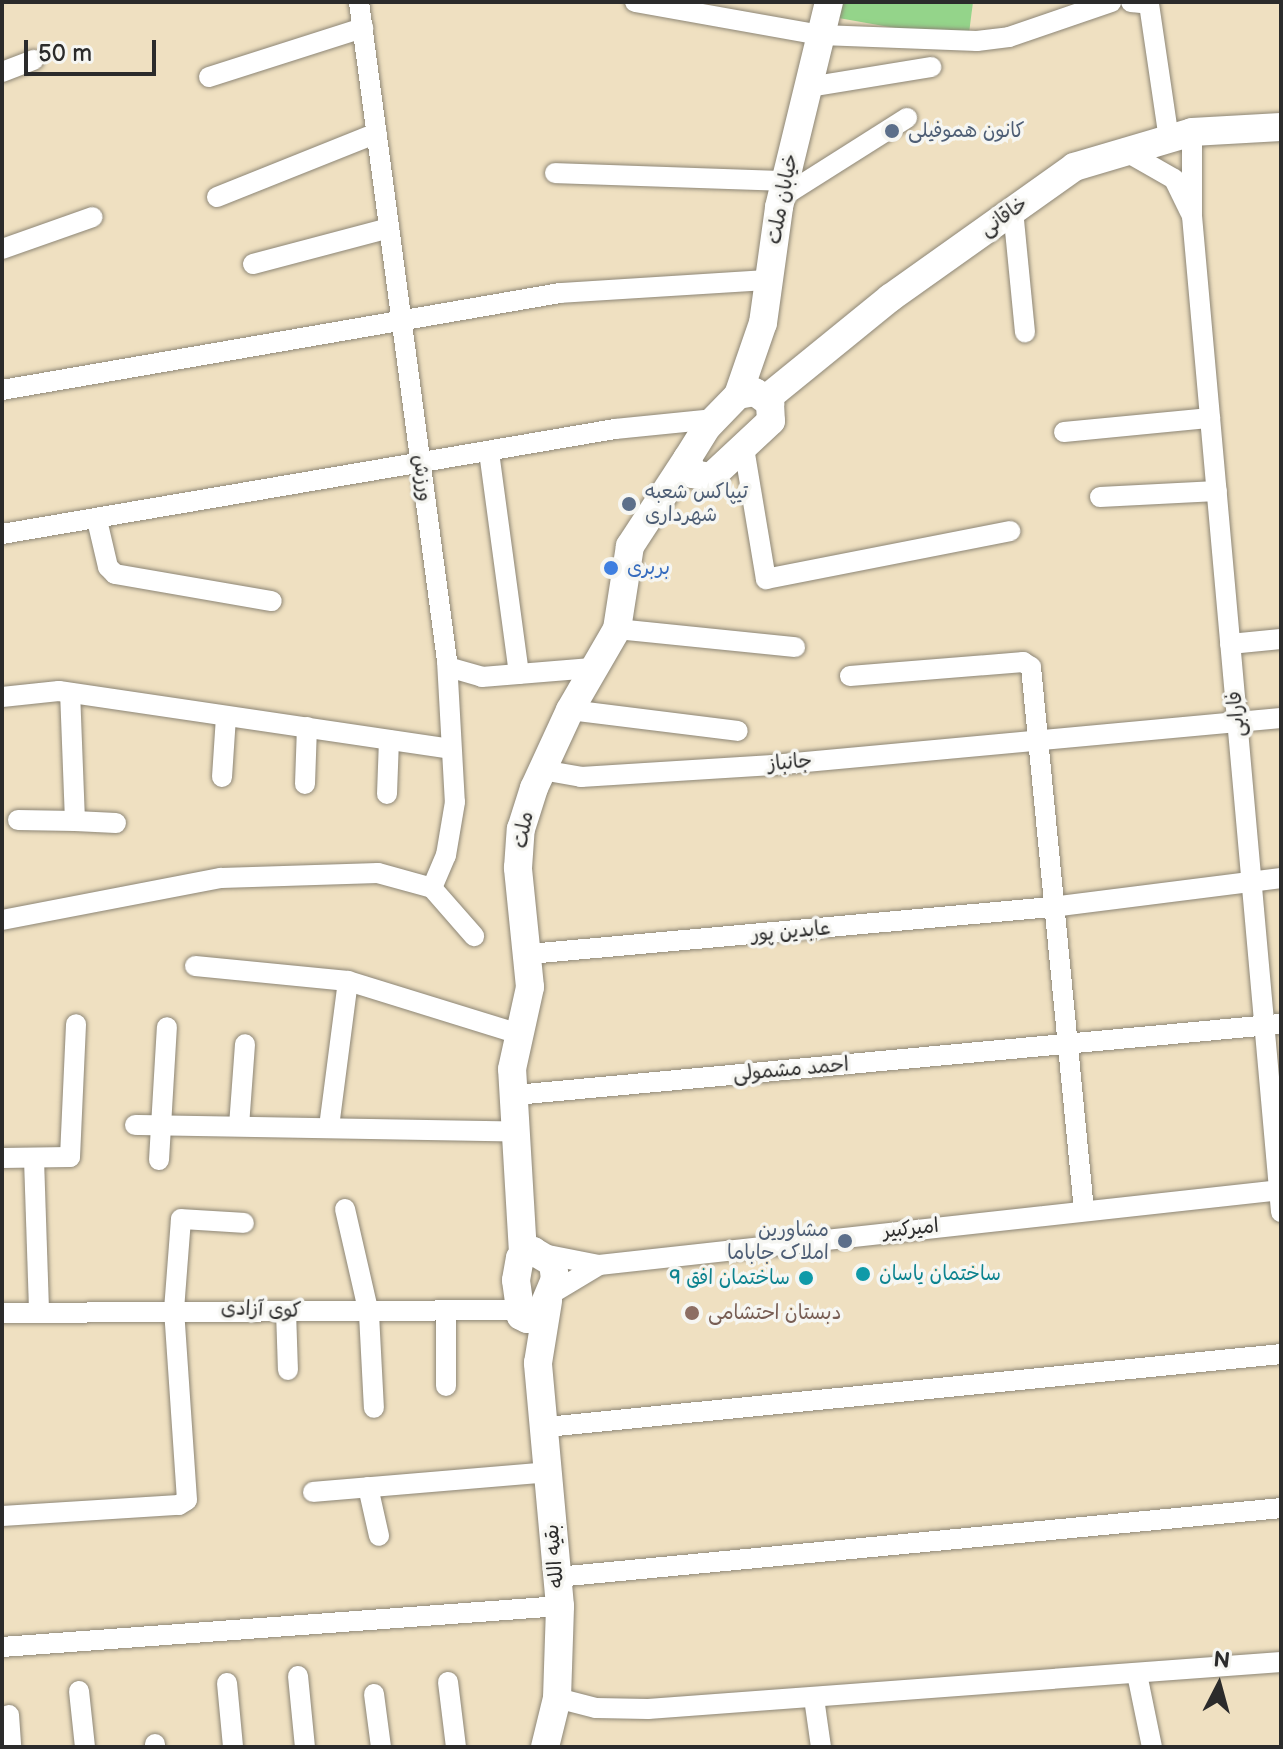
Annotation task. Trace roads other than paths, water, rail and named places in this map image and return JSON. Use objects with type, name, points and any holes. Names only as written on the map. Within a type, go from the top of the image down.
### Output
[{"type":"main road","name":"خیابان ملت","points":[[738,395],[763,323],[784,189],[829,2]]},
{"type":"main road","name":"خاقانی","points":[[767,398],[890,298],[1074,167],[1181,136],[1281,127]]},
{"type":"main road","points":[[652,507],[711,477],[744,448],[773,416],[767,398],[755,392],[738,395]]},
{"type":"main road","name":"ملت","points":[[538,1363],[555,1268],[535,1253],[521,1178],[512,1069],[530,987],[518,868],[521,829],[542,770],[570,710],[617,629],[630,546],[652,507],[715,419],[738,395]]},
{"type":"main road","points":[[687,459],[693,474],[711,477]]},
{"type":"main road","points":[[535,1253],[516,1280],[520,1313],[538,1363]]},
{"type":"main road","points":[[520,1313],[539,1317],[549,1298]]},
{"type":"main road","name":"بقیه الله","points":[[538,1363],[560,1606],[557,1698],[545,1747]]},
{"type":"street","name":"ورزش","points":[[359,2],[448,667],[455,802],[446,855],[432,888]]},
{"type":"street","points":[[635,2],[821,35],[977,41],[1009,37],[1111,2]]},
{"type":"street","name":"فارابی","points":[[1131,2],[1149,4],[1181,136],[1192,216],[1252,882],[1273,1024],[1281,1212]]},
{"type":"street","points":[[209,77],[363,28]]},
{"type":"street","points":[[2,72],[34,60]]},
{"type":"street","points":[[809,87],[931,67]]},
{"type":"street","points":[[555,173],[784,189],[907,118]]},
{"type":"street","points":[[217,197],[377,133]]},
{"type":"street","name":"فارابی","points":[[1125,151],[1174,179],[1192,216]]},
{"type":"street","points":[[1013,210],[1025,332]]},
{"type":"street","points":[[2,249],[93,217]]},
{"type":"street","points":[[253,264],[389,228]]},
{"type":"street","points":[[2,390],[401,318],[560,293],[769,280]]},
{"type":"street","points":[[1064,432],[1210,418]]},
{"type":"street","points":[[2,534],[265,493],[615,429],[715,419]]},
{"type":"street","points":[[744,448],[766,579],[1010,531]]},
{"type":"street","points":[[489,452],[519,674]]},
{"type":"street","points":[[1100,497],[1217,491]]},
{"type":"street","points":[[97,520],[108,567],[115,574],[272,601]]},
{"type":"street","points":[[617,629],[795,647]]},
{"type":"street","points":[[1230,644],[1281,639]]},
{"type":"street","points":[[850,676],[1029,663],[1084,1210]]},
{"type":"street","points":[[448,667],[482,677],[592,668]]},
{"type":"street","points":[[2,697],[70,693],[451,749]]},
{"type":"street","points":[[70,693],[75,821]]},
{"type":"street","points":[[570,710],[738,731]]},
{"type":"street","points":[[222,777],[226,716]]},
{"type":"street","name":"جانباز","points":[[542,770],[581,777],[1038,742],[1281,718]]},
{"type":"street","points":[[305,784],[307,727]]},
{"type":"street","points":[[387,794],[389,740]]},
{"type":"street","points":[[18,820],[116,823]]},
{"type":"street","points":[[2,920],[221,878],[378,873],[432,888],[474,936]]},
{"type":"street","name":"عابدین پور","points":[[529,954],[1052,907],[1281,878]]},
{"type":"street","points":[[195,966],[348,981],[519,1034]]},
{"type":"street","points":[[329,1127],[348,981]]},
{"type":"street","points":[[2,1158],[70,1157],[76,1024]]},
{"type":"street","name":"احمد مشمولی","points":[[515,1095],[1067,1046],[1273,1024]]},
{"type":"street","points":[[159,1160],[167,1027]]},
{"type":"street","points":[[239,1126],[245,1044]]},
{"type":"street","points":[[135,1125],[518,1132]]},
{"type":"street","points":[[34,1159],[39,1312]]},
{"type":"street","name":"امیرکبیر","points":[[535,1253],[599,1265],[1280,1190]]},
{"type":"street","points":[[345,1209],[369,1314],[374,1408]]},
{"type":"street","points":[[2,1516],[179,1505],[187,1500],[174,1310],[181,1219],[244,1223]]},
{"type":"street","points":[[549,1298],[599,1265]]},
{"type":"street","name":"کوی آزادی","points":[[2,1313],[174,1310],[520,1313]]},
{"type":"street","points":[[286,1311],[288,1370]]},
{"type":"street","points":[[446,1313],[446,1386]]},
{"type":"street","points":[[546,1427],[1281,1354]]},
{"type":"street","points":[[313,1492],[549,1472]]},
{"type":"street","points":[[368,1487],[379,1536]]},
{"type":"street","points":[[557,1577],[1281,1508]]},
{"type":"street","points":[[2,1647],[560,1606]]},
{"type":"street","points":[[557,1698],[596,1708],[648,1709],[1281,1662]]},
{"type":"street","points":[[1137,1674],[1152,1747]]},
{"type":"street","points":[[298,1676],[305,1747]]},
{"type":"street","points":[[448,1682],[456,1747]]},
{"type":"street","points":[[227,1683],[233,1747]]},
{"type":"street","points":[[79,1691],[85,1747]]},
{"type":"street","points":[[374,1694],[381,1747]]},
{"type":"street","points":[[814,1698],[821,1747]]},
{"type":"street","points":[[9,1715],[11,1747]]},
{"type":"place","name":"کانون هموفیلی","points":[[892,131]]},
{"type":"place","name":"تیپاکس شعبه شهرداری","points":[[629,504]]},
{"type":"place","name":"بربری","points":[[611,568]]},
{"type":"place","name":"مشاورین املاک جاباما","points":[[845,1241]]},
{"type":"place","name":"ساختمان یاسان","points":[[863,1274]]},
{"type":"place","name":"ساختمان افق 9","points":[[806,1278]]},
{"type":"place","name":"دبستان احتشامی","points":[[692,1313]]}]
